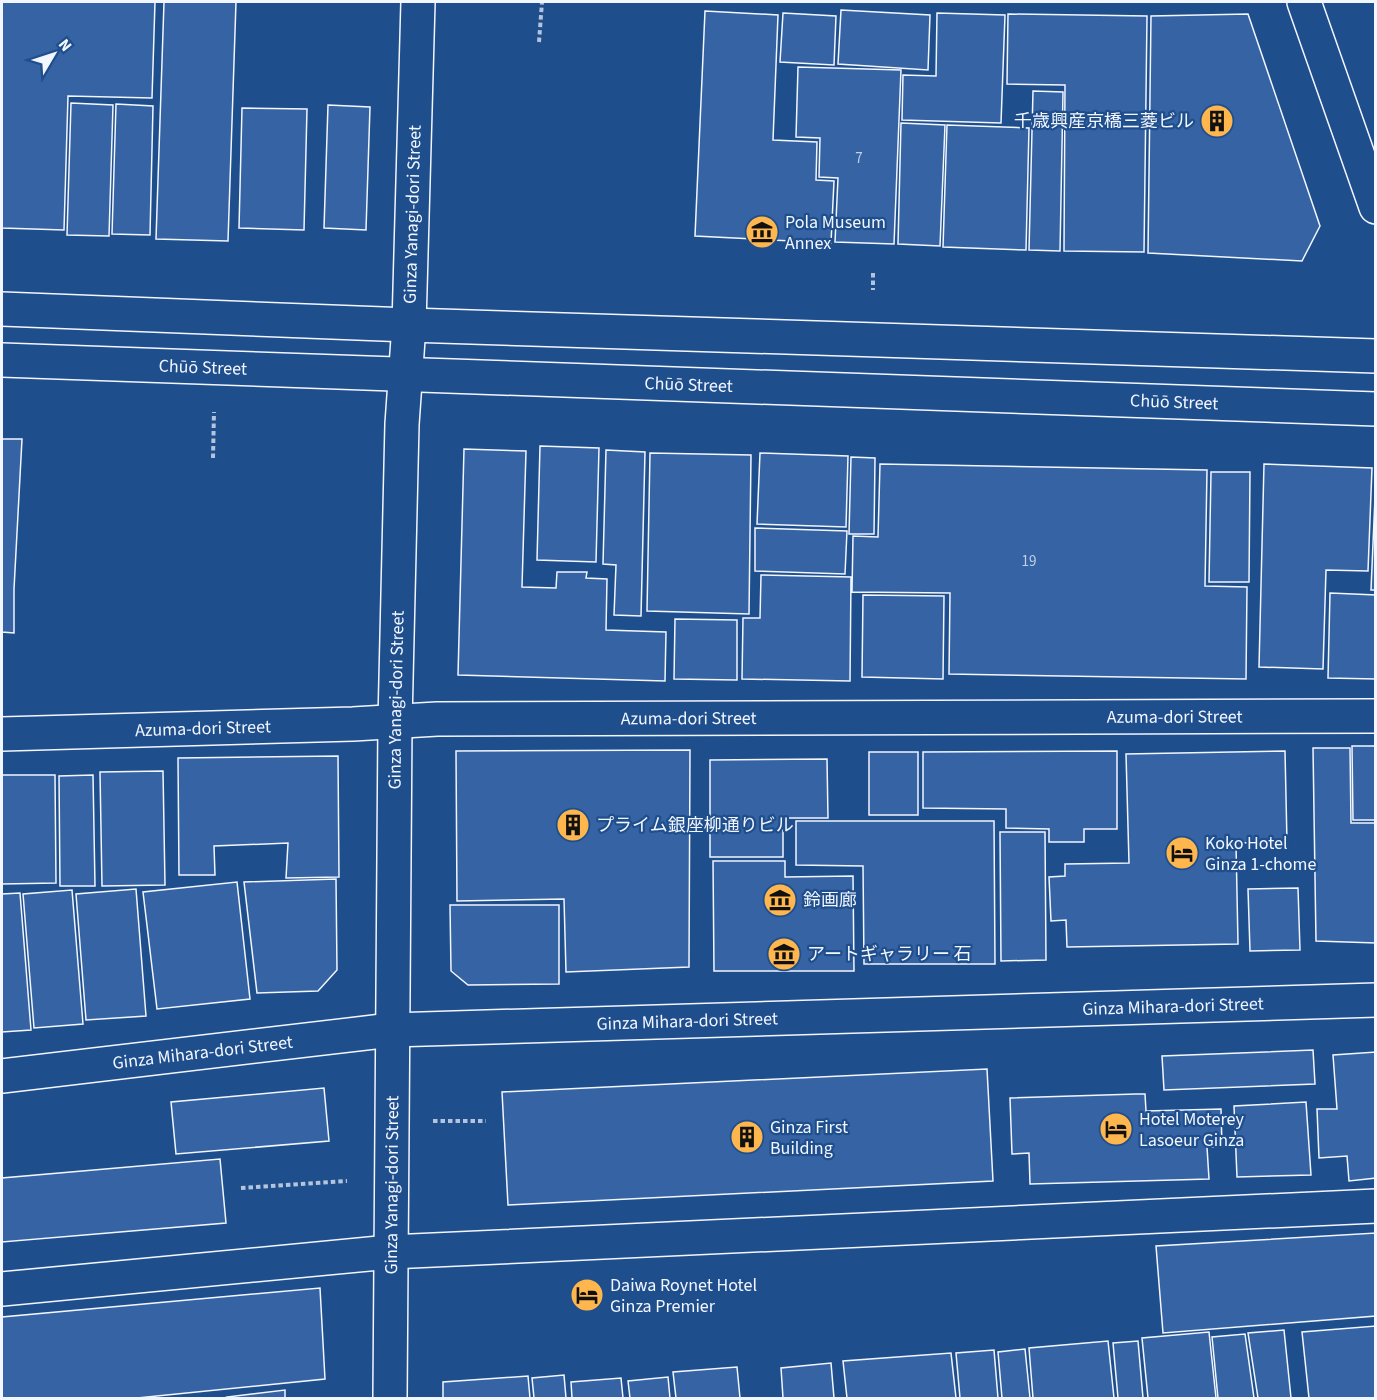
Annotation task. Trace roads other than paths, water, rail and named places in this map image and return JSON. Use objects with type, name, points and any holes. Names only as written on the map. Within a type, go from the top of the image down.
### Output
[{"type":"main road","name":"Ginza Yanagi-dori Street","points":[[390,1398],[395,722],[404,376],[409,325],[418,2]]},
{"type":"main road","points":[[1304,2],[1376,207]]},
{"type":"main road","points":[[2,309],[409,325],[1376,356]]},
{"type":"main road","name":"Chūō Street","points":[[2,360],[1376,409]]},
{"type":"main road","name":"Azuma-dori Street","points":[[2,734],[437,719],[1376,716]]},
{"type":"main road","name":"Ginza Mihara-dori Street","points":[[2,1076],[391,1030],[1376,1000]]},
{"type":"main road","points":[[2,1288],[390,1252],[1376,1206]]},
{"type":"place","name":"千歳興産京橋三菱ビル","points":[[1217,121]]},
{"type":"place","name":"Pola Museum Annex","points":[[762,232]]},
{"type":"place","name":"プライム銀座柳通りビル","points":[[573,825]]},
{"type":"place","name":"Koko Hotel Ginza 1-chome","points":[[1182,853]]},
{"type":"place","name":"鈴画廊","points":[[780,900]]},
{"type":"place","name":"アートギャラリー 石","points":[[784,954]]},
{"type":"place","name":"Hotel Moterey Lasoeur Ginza","points":[[1116,1129]]},
{"type":"place","name":"Ginza First Building","points":[[747,1137]]},
{"type":"place","name":"Daiwa Roynet Hotel Ginza Premier","points":[[587,1295]]}]
